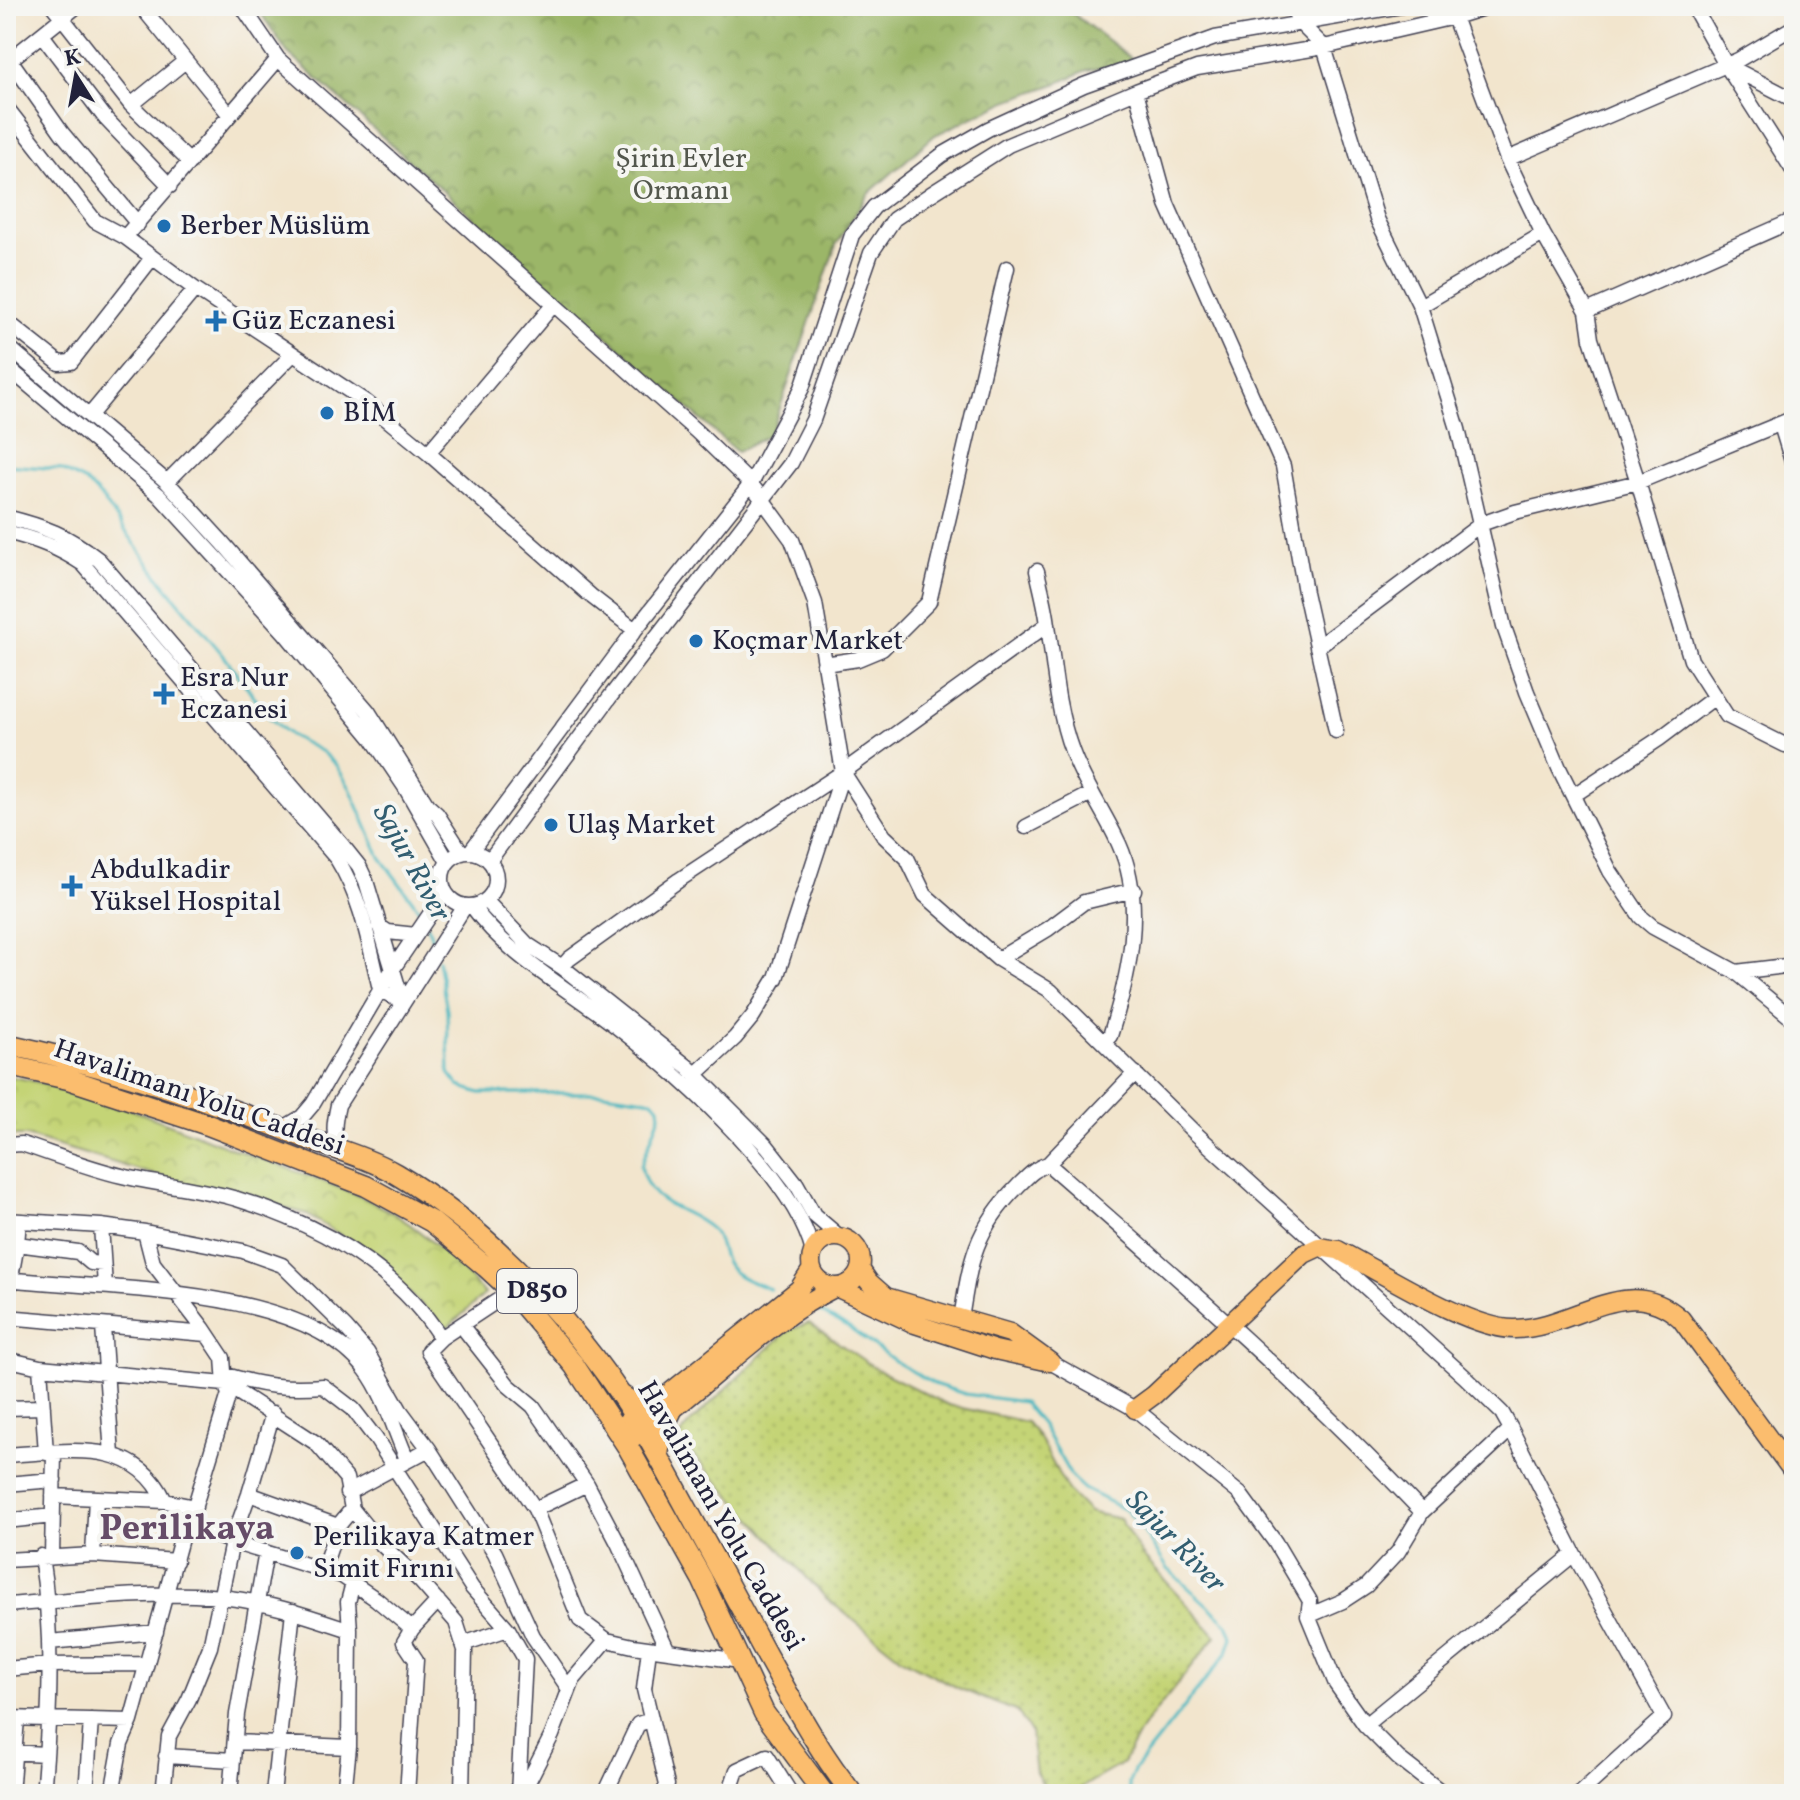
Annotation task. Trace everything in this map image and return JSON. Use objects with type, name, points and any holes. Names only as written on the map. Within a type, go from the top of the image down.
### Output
[{"type":"highway","name":"Havalimanı Yolu Caddesi","points":[[6,1044],[80,1060],[226,1106],[394,1173],[453,1214],[502,1255],[547,1301],[621,1395],[630,1430],[764,1713],[824,1794]]},
{"type":"highway","name":"Havalimanı Yolu Caddesi","points":[[6,1065],[68,1079],[208,1125],[366,1186],[432,1222],[512,1291],[630,1430],[658,1455],[794,1704],[853,1794]]},
{"type":"highway","points":[[621,1395],[643,1405],[666,1405],[658,1455]]},
{"type":"main road","points":[[666,1405],[799,1289],[824,1240],[841,1238],[855,1246],[860,1269],[886,1297],[1010,1333],[1050,1362]]},
{"type":"main road","points":[[1135,1409],[1154,1395],[1304,1254],[1319,1247],[1338,1250],[1465,1317],[1489,1326],[1515,1329],[1544,1325],[1576,1316],[1607,1302],[1630,1298],[1650,1299],[1666,1306],[1681,1319],[1794,1473]]},
{"type":"main road","points":[[812,1260],[820,1282],[915,1324],[995,1350],[1050,1362]]},
{"type":"main road","points":[[630,1430],[793,1310],[851,1282],[860,1269]]},
{"type":"street","points":[[77,6],[58,12],[42,35],[8,59],[62,133],[138,224]]},
{"type":"street","points":[[141,6],[229,114]]},
{"type":"street","points":[[242,6],[278,59],[696,431],[751,484],[792,540],[815,603],[843,772],[884,836],[907,858],[925,895],[998,959],[1051,991],[1319,1247],[1502,1413],[1574,1554],[1664,1717],[1579,1794]]},
{"type":"street","points":[[1291,6],[1302,25],[1324,47],[1377,219],[1420,306],[1458,429],[1504,627],[1559,768],[1610,871],[1641,917],[1653,927],[1736,972],[1794,1020]]},
{"type":"street","points":[[841,1238],[814,1215],[796,1183],[767,1146],[696,1074],[562,967],[474,905],[457,904],[445,892],[442,877],[448,862],[466,852],[751,484],[802,388],[852,235],[874,207],[942,155],[988,129],[1084,85],[1215,38],[1401,6]]},
{"type":"street","points":[[489,861],[610,697],[791,463],[813,420],[871,253],[894,219],[1008,145],[1197,68],[1324,47],[1490,6]]},
{"type":"street","points":[[1693,6],[1726,65],[1794,172]]},
{"type":"street","points":[[58,12],[131,105],[190,162]]},
{"type":"street","points":[[1454,17],[1507,159],[1543,234],[1587,311],[1591,339],[1691,660],[1727,716],[1785,745],[1794,746]]},
{"type":"street","points":[[1507,159],[1665,94],[1794,27]]},
{"type":"street","points":[[42,35],[106,119],[170,186]]},
{"type":"street","points":[[125,237],[278,59]]},
{"type":"street","points":[[131,105],[184,62]]},
{"type":"street","points":[[1726,65],[1794,100]]},
{"type":"street","points":[[1136,91],[1167,204],[1283,466],[1305,592],[1336,731]]},
{"type":"street","points":[[7,113],[95,221],[125,237],[195,289],[366,402],[591,596],[635,630]]},
{"type":"street","points":[[1587,311],[1794,220]]},
{"type":"street","points":[[1420,306],[1543,234]]},
{"type":"street","points":[[6,321],[59,363],[71,362],[152,258]]},
{"type":"street","points":[[824,664],[858,659],[882,649],[929,602],[1007,268]]},
{"type":"street","points":[[90,415],[195,289]]},
{"type":"street","points":[[428,453],[554,304]]},
{"type":"street","points":[[6,345],[167,482],[368,711],[427,805],[466,852],[480,855],[494,868],[495,886],[447,935],[338,1105],[334,1138],[340,1151]]},
{"type":"street","points":[[167,482],[293,354]]},
{"type":"street","points":[[6,366],[159,495],[285,633],[372,738],[405,787],[448,862]]},
{"type":"street","points":[[1317,647],[1481,524],[1515,512],[1638,482],[1788,422],[1794,468]]},
{"type":"street","points":[[13,519],[67,537],[99,560],[343,846],[366,881],[403,1003]]},
{"type":"street","points":[[13,519],[30,538]]},
{"type":"street","points":[[30,538],[43,527]]},
{"type":"street","points":[[6,532],[62,550],[83,564],[337,859],[350,880],[362,915],[380,989],[403,1003]]},
{"type":"street","points":[[1037,571],[1048,624],[1053,673],[1072,751],[1120,846],[1134,890],[1134,920],[1121,1003],[1110,1036],[1102,1041]]},
{"type":"street","points":[[562,967],[679,880],[843,772],[1048,624]]},
{"type":"street","points":[[1574,795],[1659,739],[1715,697]]},
{"type":"street","points":[[696,1074],[735,1038],[753,1016],[776,978],[843,772]]},
{"type":"street","points":[[1026,827],[1092,793]]},
{"type":"street","points":[[998,959],[1048,929],[1084,902],[1134,890]]},
{"type":"street","points":[[282,1129],[302,1117],[313,1104],[380,989],[445,892]]},
{"type":"street","points":[[474,905],[482,921],[531,965],[599,1013],[655,1059],[751,1150],[806,1228],[812,1260]]},
{"type":"street","points":[[379,926],[388,932],[416,935]]},
{"type":"street","points":[[1736,972],[1794,965]]},
{"type":"street","points":[[961,1319],[968,1272],[981,1232],[998,1207],[1037,1167],[1048,1164],[1135,1073]]},
{"type":"street","points":[[6,1145],[22,1144],[120,1176],[234,1199],[295,1220],[362,1255],[426,1314],[441,1338]]},
{"type":"street","points":[[1048,1164],[1230,1323],[1422,1512]]},
{"type":"street","points":[[6,1305],[8,1279],[17,1244],[12,1220],[145,1232],[243,1251],[282,1265],[367,1352],[400,1410],[429,1449],[495,1553],[533,1636],[569,1689]]},
{"type":"street","points":[[101,1226],[105,1286]]},
{"type":"street","points":[[112,1794],[121,1744],[131,1721],[182,1535],[195,1507],[229,1394],[223,1358],[153,1263],[145,1232]]},
{"type":"street","points":[[17,1244],[78,1252],[91,1263],[103,1264]]},
{"type":"street","points":[[8,1279],[175,1292],[260,1310],[308,1324],[336,1342],[366,1370],[400,1462],[472,1588],[508,1629],[525,1659],[520,1794]]},
{"type":"street","points":[[512,1291],[441,1338],[428,1351],[535,1509],[580,1620],[607,1640],[740,1661]]},
{"type":"street","points":[[6,1317],[207,1334]]},
{"type":"street","points":[[461,1325],[508,1385],[533,1406],[587,1484],[668,1651]]},
{"type":"street","points":[[103,1327],[112,1455]]},
{"type":"street","points":[[336,1342],[346,1328]]},
{"type":"street","points":[[6,1359],[40,1367],[108,1373],[226,1380],[299,1389],[323,1386],[353,1409],[400,1462]]},
{"type":"street","points":[[1050,1362],[1135,1409],[1240,1494],[1275,1542],[1310,1601],[1308,1616],[1336,1684],[1365,1725],[1398,1758],[1444,1794]]},
{"type":"street","points":[[40,1367],[54,1480],[47,1556],[49,1718],[43,1794]]},
{"type":"street","points":[[226,1380],[316,1443],[346,1478],[352,1509],[377,1540],[456,1622],[463,1644],[462,1794]]},
{"type":"street","points":[[6,1408],[43,1407]]},
{"type":"street","points":[[163,1794],[169,1736],[189,1699],[210,1647],[232,1542],[273,1413]]},
{"type":"street","points":[[1308,1616],[1343,1601],[1366,1586],[1398,1552],[1422,1512],[1511,1429]]},
{"type":"street","points":[[347,1493],[429,1449]]},
{"type":"street","points":[[6,1455],[105,1452],[140,1466],[156,1481],[165,1501]]},
{"type":"street","points":[[6,1484],[54,1480]]},
{"type":"street","points":[[535,1509],[587,1484]]},
{"type":"street","points":[[249,1494],[338,1526]]},
{"type":"street","points":[[53,1496],[165,1501],[195,1507]]},
{"type":"street","points":[[93,1555],[96,1498]]},
{"type":"street","points":[[323,1569],[338,1526],[352,1509]]},
{"type":"street","points":[[6,1521],[53,1516]]},
{"type":"street","points":[[189,1525],[232,1542],[342,1576],[412,1629]]},
{"type":"street","points":[[230,1794],[235,1742],[266,1552]]},
{"type":"street","points":[[1365,1725],[1574,1554]]},
{"type":"street","points":[[6,1560],[93,1555],[176,1561]]},
{"type":"street","points":[[344,1794],[349,1747],[348,1602],[353,1583]]},
{"type":"street","points":[[6,1605],[165,1594],[221,1597],[293,1611],[350,1630]]},
{"type":"street","points":[[407,1794],[416,1660],[404,1642],[438,1601]]},
{"type":"street","points":[[273,1794],[293,1611]]},
{"type":"street","points":[[463,1644],[508,1629]]},
{"type":"street","points":[[49,1642],[156,1632]]},
{"type":"street","points":[[520,1794],[552,1735],[573,1680],[607,1640]]},
{"type":"street","points":[[649,1649],[644,1689],[667,1785],[663,1794]]},
{"type":"street","points":[[6,1669],[49,1665],[146,1664]]},
{"type":"street","points":[[11,1794],[9,1716],[131,1721]]},
{"type":"street","points":[[86,1794],[91,1720]]},
{"type":"street","points":[[605,1794],[638,1724],[651,1720]]},
{"type":"street","points":[[235,1742],[349,1747]]},
{"type":"street","points":[[10,1752],[46,1754]]},
{"type":"street","points":[[166,1756],[233,1760]]},
{"type":"street","points":[[729,1794],[737,1770],[767,1756],[791,1794]]},
{"type":"green space","name":"Şirin Evler Ormanı","points":[[256,6],[1063,6],[1136,62],[1087,70],[1007,101],[935,135],[868,194],[836,245],[771,434],[737,452],[287,52]]},
{"type":"green space","points":[[6,1076],[64,1088],[120,1106],[367,1200],[398,1216],[425,1236],[485,1294],[447,1328],[357,1245],[304,1213],[188,1185],[26,1136],[6,1136]]},
{"type":"green space","points":[[809,1323],[878,1370],[948,1405],[1026,1422],[1038,1436],[1068,1491],[1089,1512],[1120,1519],[1142,1555],[1216,1636],[1142,1728],[1123,1763],[1070,1794],[1049,1794],[1036,1773],[1031,1733],[1018,1712],[958,1688],[902,1659],[826,1598],[678,1439],[689,1424],[787,1331]]},
{"type":"waterway","name":"Sajur River","points":[[6,465],[60,469],[86,482],[102,498],[163,583],[224,656],[270,718],[290,735],[322,752],[336,765],[350,788],[380,857],[423,915]]},
{"type":"waterway","name":"Sajur River","points":[[428,926],[434,945]]},
{"type":"waterway","name":"Sajur River","points":[[438,960],[447,1010],[449,1073],[459,1086],[480,1093],[604,1093],[653,1100],[659,1107],[660,1115],[641,1166],[645,1180],[660,1199],[712,1230],[732,1270],[770,1289]]},
{"type":"waterway","name":"Sajur River","points":[[814,1309],[846,1326],[934,1384],[965,1394],[1023,1402],[1042,1425],[1072,1478],[1084,1489],[1127,1511],[1168,1569],[1228,1624],[1233,1637],[1228,1652],[1135,1769],[1129,1782],[1129,1794]]},
{"type":"place","name":"Berber Müslüm","points":[[164,226]]},
{"type":"place","name":"Güz Eczanesi","points":[[216,321]]},
{"type":"place","name":"BİM","points":[[327,413]]},
{"type":"place","name":"Koçmar Market","points":[[696,641]]},
{"type":"place","name":"Esra Nur Eczanesi","points":[[164,694]]},
{"type":"place","name":"Ulaş Market","points":[[551,825]]},
{"type":"place","name":"Abdulkadir Yüksel Hospital","points":[[72,886]]},
{"type":"place","name":"Perilikaya Katmer Simit Fırını","points":[[297,1553]]},
{"type":"district","name":"Perilikaya","points":[[187,1530]]}]
